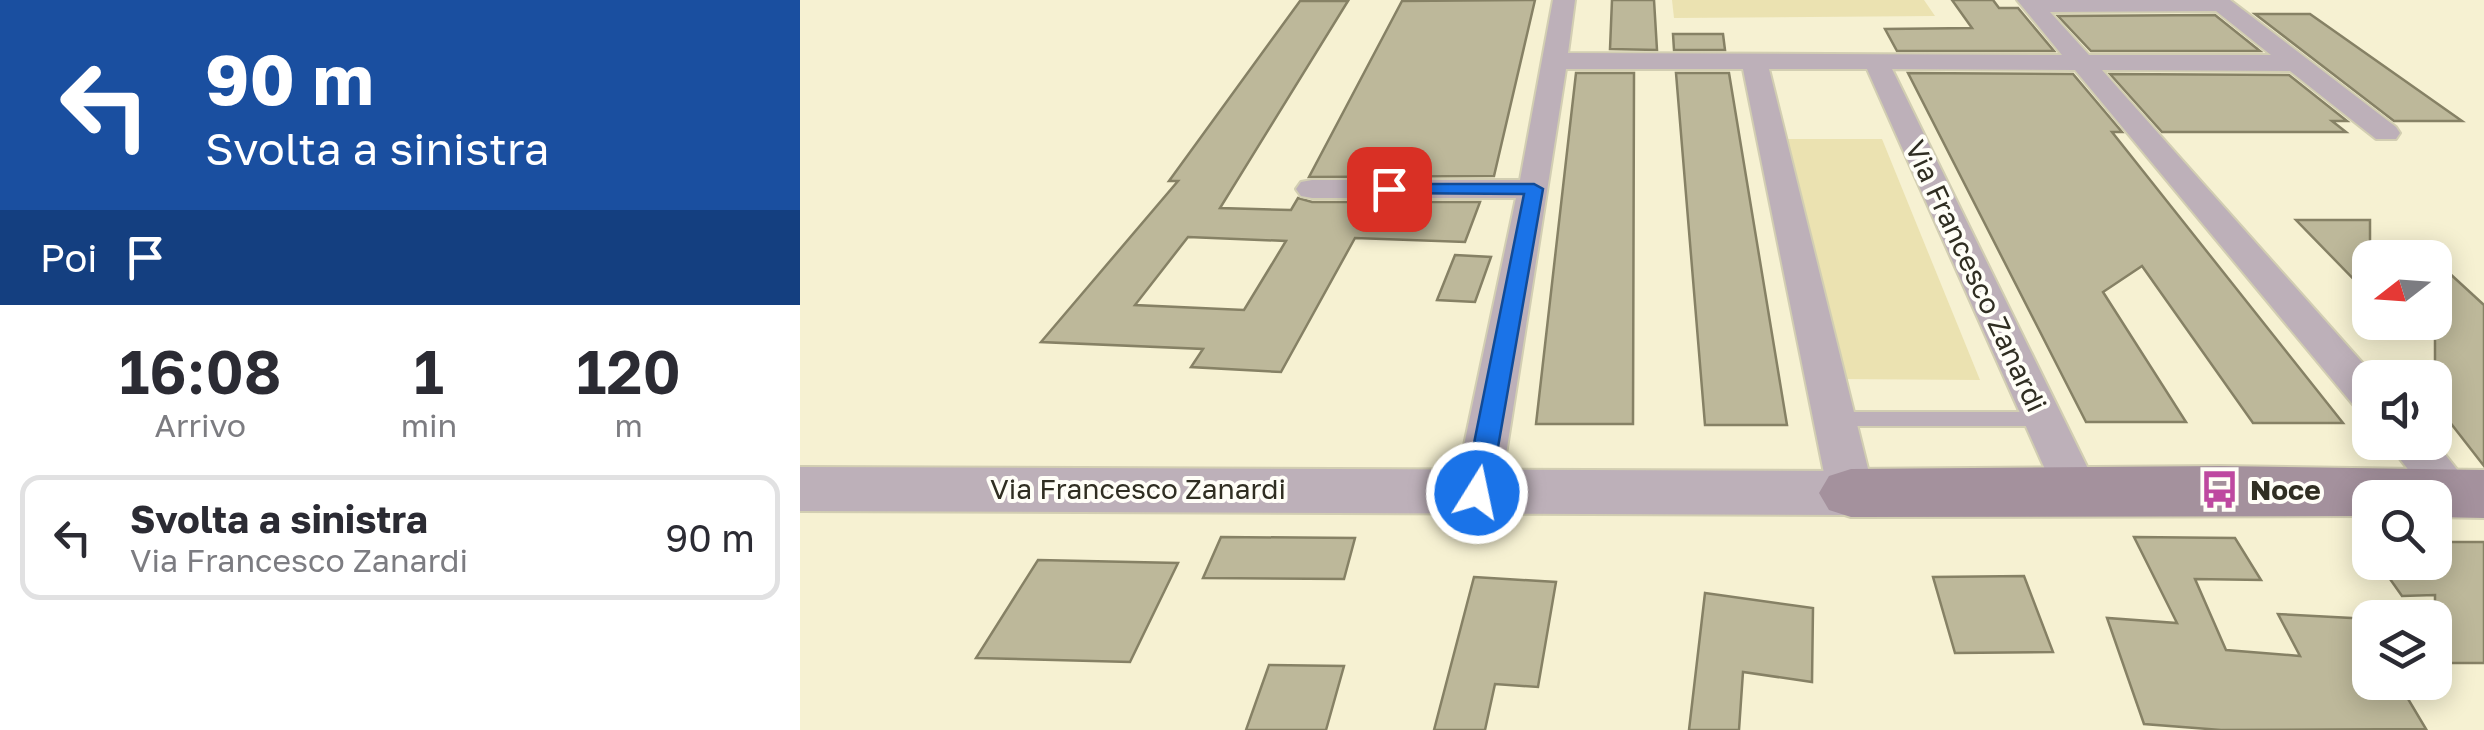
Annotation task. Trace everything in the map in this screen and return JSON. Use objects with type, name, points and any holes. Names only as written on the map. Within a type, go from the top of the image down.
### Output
[{"type":"main road","name":"Via Francesco Zanardi","points":[[1852,493],[2468,493]]},
{"type":"street","points":[[1477,493],[1534,189],[1564,0]]},
{"type":"street","points":[[2030,2],[2352,376]]},
{"type":"street","points":[[2030,2],[2222,4],[2386,133]]},
{"type":"street","points":[[1554,61],[2295,63]]},
{"type":"street","points":[[1754,61],[1852,493]]},
{"type":"street","name":"Via Francesco Zanardi","points":[[1876,62],[2076,490]]},
{"type":"street","points":[[1312,189],[1534,189]]},
{"type":"street","name":"Via Francesco Zanardi","points":[[2430,460],[2468,493]]},
{"type":"street","name":"Via Francesco Zanardi","points":[[802,491],[1852,493]]},
{"type":"lane","points":[[1835,419],[2043,419]]},
{"type":"shaded area","points":[[1672,0],[1924,0],[1935,16],[1674,18]]},
{"type":"shaded area","points":[[1779,139],[1882,139],[1980,380],[1835,379]]},
{"type":"building","points":[[1535,0],[1494,176],[1309,177],[1402,1]]},
{"type":"building","points":[[1612,0],[1654,0],[1657,50],[1610,49]]},
{"type":"building","points":[[1952,0],[1993,0],[1999,8],[2018,8],[2054,51],[1897,51],[1885,29],[1972,28]]},
{"type":"building","points":[[1300,1],[1348,1],[1220,208],[1291,210],[1298,198],[1312,202],[1480,202],[1465,242],[1355,238],[1281,372],[1191,367],[1203,349],[1041,342],[1178,181],[1169,181]],"holes":[[[1188,237],[1286,241],[1244,310],[1135,305]]]},
{"type":"building","points":[[2255,14],[2310,14],[2462,121],[2394,121]]},
{"type":"building","points":[[2215,15],[2260,51],[2091,51],[2058,16]]},
{"type":"building","points":[[1673,34],[1723,34],[1725,50],[1674,50]]},
{"type":"building","points":[[1576,73],[1634,73],[1633,424],[1536,424]]},
{"type":"building","points":[[1676,73],[1729,73],[1787,425],[1705,425]]},
{"type":"building","points":[[1908,73],[2073,74],[2122,132],[2112,132],[2343,423],[2253,423],[2142,266],[2103,292],[2186,422],[2086,422]]},
{"type":"building","points":[[2110,74],[2289,75],[2347,121],[2332,121],[2346,132],[2162,132]]},
{"type":"building","points":[[2296,220],[2370,220],[2370,240],[2352,240],[2352,278]]},
{"type":"building","points":[[1455,255],[1491,257],[1475,302],[1437,300]]},
{"type":"building","points":[[2452,276],[2484,305],[2484,466],[2452,425],[2452,360],[2435,360],[2435,340],[2452,340]]},
{"type":"building","points":[[1221,537],[1355,538],[1344,579],[1203,578]]},
{"type":"building","points":[[2134,537],[2235,538],[2261,580],[2195,579],[2226,650],[2300,656],[2278,614],[2352,618],[2352,700],[2409,700],[2426,729],[2221,730],[2144,724],[2107,618],[2177,623]]},
{"type":"building","points":[[2452,542],[2484,542],[2484,663],[2452,663],[2452,600],[2435,600],[2435,595],[2402,596],[2391,580],[2452,580]]},
{"type":"building","points":[[1038,560],[1178,563],[1130,662],[976,658]]},
{"type":"building","points":[[2024,576],[2053,652],[1955,653],[1933,577]]},
{"type":"building","points":[[1474,577],[1556,582],[1538,687],[1495,684],[1485,730],[1434,730]]},
{"type":"building","points":[[1705,593],[1813,608],[1812,682],[1743,672],[1739,730],[1689,730]]},
{"type":"building","points":[[1269,665],[1344,666],[1326,730],[1246,730]]},
{"type":"place","name":"Noce","points":[[2220,490]]},
{"type":"route","points":[[1389,189],[1534,189],[1477,493]]}]
